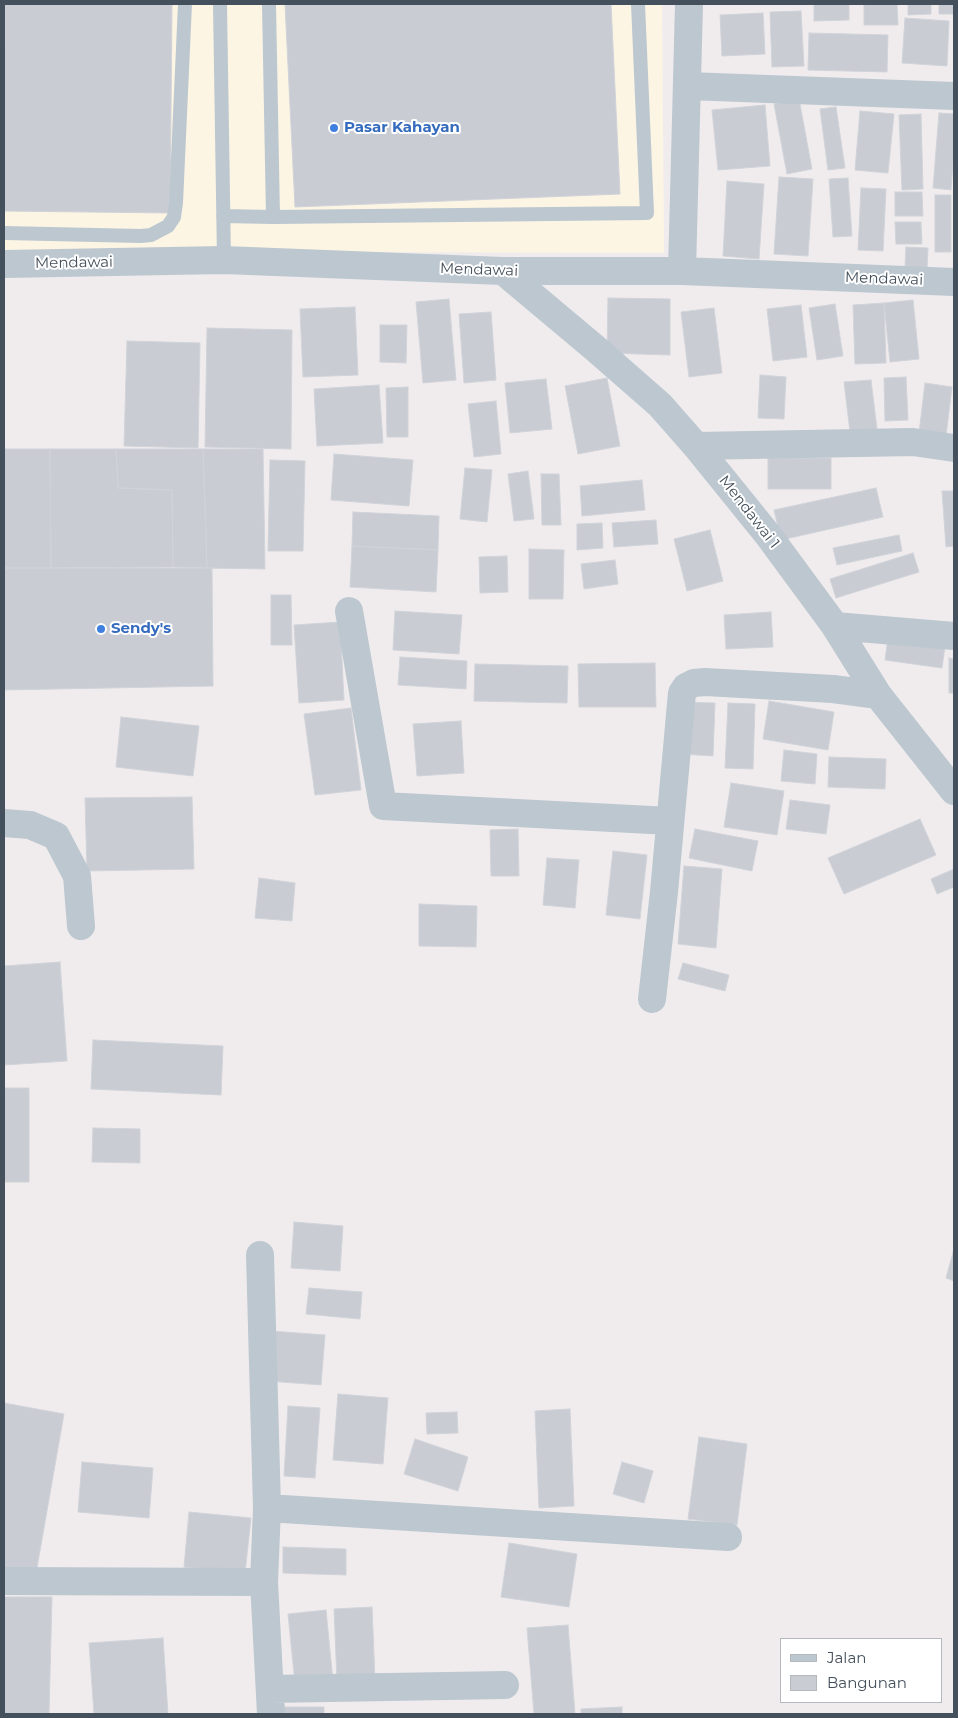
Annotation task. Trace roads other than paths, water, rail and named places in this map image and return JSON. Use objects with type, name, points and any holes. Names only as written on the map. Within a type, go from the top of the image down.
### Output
[{"type":"street","points":[[682,271],[689,4]]},
{"type":"street","points":[[688,86],[954,96]]},
{"type":"street","name":"Mendawai","points":[[4,264],[224,260],[502,271],[682,271],[954,282]]},
{"type":"street","name":"Mendawai 1","points":[[502,271],[660,405],[696,446],[768,535],[835,626],[878,695],[954,791]]},
{"type":"street","points":[[696,446],[913,442],[954,448]]},
{"type":"street","points":[[349,611],[383,806],[670,821]]},
{"type":"street","points":[[835,626],[954,636]]},
{"type":"street","points":[[652,999],[681,701],[682,693],[686,687],[694,683],[705,682],[834,689],[878,695]]},
{"type":"street","points":[[4,823],[30,825],[56,836],[77,876],[82,926]]},
{"type":"street","points":[[260,1255],[267,1508],[264,1582],[270,1702],[505,1685]]},
{"type":"street","points":[[267,1508],[728,1536]]},
{"type":"street","points":[[4,1581],[264,1582]]},
{"type":"lane","points":[[4,233],[140,236],[151,235],[168,226],[174,217],[176,203],[185,4]]},
{"type":"lane","points":[[220,4],[224,260]]},
{"type":"lane","points":[[269,4],[273,217]]},
{"type":"lane","points":[[223,216],[647,213],[638,4]]},
{"type":"place","name":"Pasar Kahayan","points":[[334,128]]},
{"type":"place","name":"Sendy's","points":[[101,629]]}]
